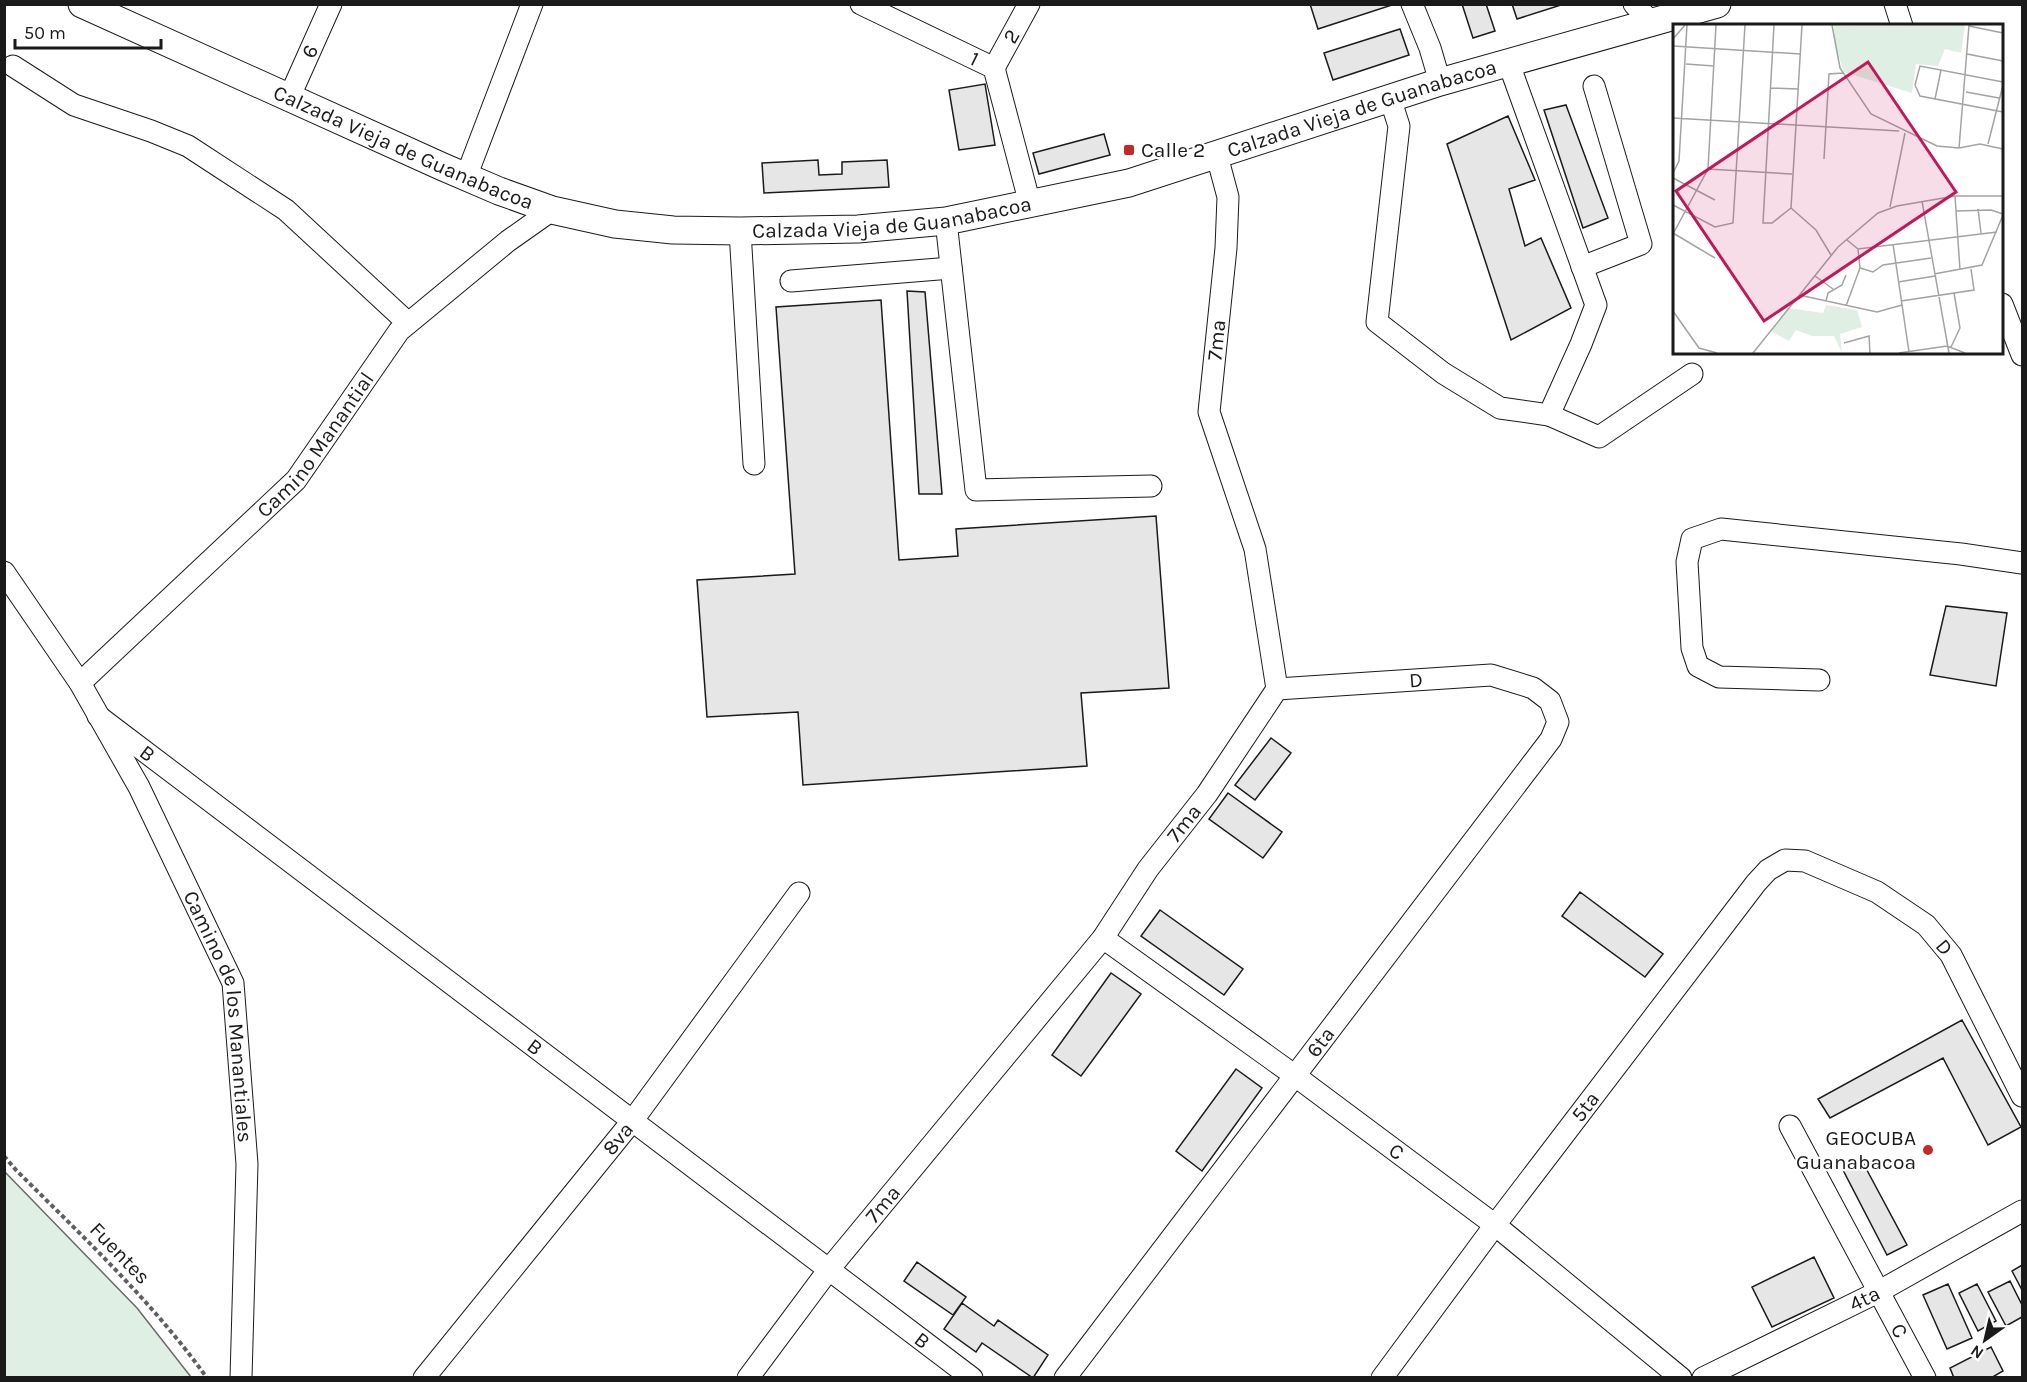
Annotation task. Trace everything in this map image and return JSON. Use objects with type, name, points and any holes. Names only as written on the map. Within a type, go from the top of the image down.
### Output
[{"type":"main road","name":"Calzada Vieja de Guanabacoa","points":[[82,4],[466,177],[552,210],[615,224],[673,230],[740,231],[858,229],[946,221],[1129,183],[1440,82],[1509,64],[1642,13],[1703,14]]},
{"type":"street","name":"6","points":[[289,98],[332,4]]},
{"type":"street","points":[[466,177],[532,4]]},
{"type":"street","name":"1","points":[[861,4],[993,68],[1030,204]]},
{"type":"street","name":"2","points":[[993,68],[1029,4]]},
{"type":"street","points":[[1412,4],[1430,48],[1440,82]]},
{"type":"street","points":[[1895,4],[1901,24]]},
{"type":"street","points":[[1509,64],[1596,305],[1549,415]]},
{"type":"street","points":[[13,66],[74,105],[188,146],[286,210],[408,323]]},
{"type":"street","points":[[1582,267],[1641,244],[1594,86]]},
{"type":"street","points":[[1390,98],[1399,126],[1377,322],[1443,373],[1500,408],[1549,415],[1599,437],[1692,374]]},
{"type":"street","name":"7ma","points":[[748,1377],[830,1268],[1103,938],[1148,870],[1207,794],[1277,689],[1255,549],[1209,412],[1226,248],[1228,197],[1217,156]]},
{"type":"street","name":"Camino Manantial","points":[[80,683],[296,480],[399,331],[508,241],[552,210]]},
{"type":"street","points":[[946,221],[976,490],[1151,486]]},
{"type":"street","points":[[740,231],[754,464]]},
{"type":"street","points":[[790,281],[951,268]]},
{"type":"street","points":[[2003,309],[2022,355]]},
{"type":"street","points":[[1819,680],[1719,677],[1698,666],[1692,648],[1687,562],[1692,539],[1721,529],[1961,554],[2022,563]]},
{"type":"street","name":"Camino de los Manantiales","points":[[4,572],[80,683],[139,788],[233,983],[247,1164],[241,1377]]},
{"type":"street","name":"D","points":[[1277,689],[1491,675],[1533,688],[1550,700]]},
{"type":"street","name":"6ta","points":[[1065,1377],[1551,739],[1557,722],[1550,700]]},
{"type":"street","name":"B","points":[[98,716],[972,1377]]},
{"type":"street","name":"5ta","points":[[1382,1377],[1756,883],[1768,870],[1785,860],[1805,861]]},
{"type":"street","name":"D","points":[[1805,861],[1877,892],[1926,925],[1951,955],[2022,1096]]},
{"type":"street","name":"8va","points":[[424,1377],[633,1120],[799,893]]},
{"type":"street","name":"C","points":[[1103,938],[1294,1075],[1496,1225],[1681,1377]]},
{"type":"street","name":"C","points":[[1790,1126],[1925,1377]]},
{"type":"street","name":"4ta","points":[[1703,1377],[1878,1292],[2022,1211]]},
{"type":"path","name":"Fuentes","points":[[4,1156],[127,1280],[182,1342],[207,1377]]},
{"type":"green space","points":[[4,1171],[137,1308],[191,1377],[5,1377]]},
{"type":"building","points":[[1310,4],[1392,4],[1392,5],[1318,29]]},
{"type":"building","points":[[1462,4],[1486,4],[1495,31],[1473,38]]},
{"type":"building","points":[[1512,4],[1564,4],[1517,19]]},
{"type":"building","points":[[1400,29],[1409,55],[1333,80],[1324,53]]},
{"type":"building","points":[[985,84],[995,145],[959,150],[949,90]]},
{"type":"building","points":[[1566,105],[1608,218],[1583,228],[1544,110]]},
{"type":"building","points":[[1508,116],[1535,180],[1509,189],[1525,246],[1541,238],[1571,308],[1511,340],[1447,144]]},
{"type":"building","points":[[1104,134],[1110,155],[1039,174],[1033,153]]},
{"type":"building","points":[[818,160],[819,175],[842,174],[842,162],[887,160],[889,187],[764,193],[762,163]]},
{"type":"building","points":[[907,291],[925,292],[942,494],[919,494]]},
{"type":"building","points":[[881,300],[899,560],[958,556],[956,529],[1156,516],[1169,688],[1081,693],[1087,766],[803,785],[798,712],[707,717],[697,580],[795,574],[776,307]]},
{"type":"building","points":[[1946,606],[2007,613],[1996,686],[1930,675]]},
{"type":"building","points":[[1271,738],[1291,753],[1255,800],[1235,785]]},
{"type":"building","points":[[1228,793],[1282,832],[1263,858],[1209,819]]},
{"type":"building","points":[[1580,892],[1663,954],[1645,977],[1562,916]]},
{"type":"building","points":[[1160,910],[1243,969],[1224,995],[1141,936]]},
{"type":"building","points":[[1111,973],[1141,994],[1081,1076],[1052,1055]]},
{"type":"building","points":[[1962,1020],[2021,1127],[1988,1145],[1943,1058],[1830,1118],[1818,1099]]},
{"type":"building","points":[[1236,1069],[1262,1088],[1202,1171],[1176,1151]]},
{"type":"building","points":[[1861,1159],[1907,1245],[1887,1255],[1843,1170]]},
{"type":"building","points":[[1814,1257],[1834,1298],[1772,1327],[1752,1287]]},
{"type":"building","points":[[917,1262],[966,1297],[953,1315],[904,1281]]},
{"type":"building","points":[[2022,1265],[2022,1290],[2012,1271]]},
{"type":"building","points":[[2010,1281],[2022,1305],[2022,1317],[2006,1326],[1988,1292]]},
{"type":"building","points":[[1948,1284],[1972,1338],[1947,1349],[1923,1295]]},
{"type":"building","points":[[1977,1284],[1996,1321],[1978,1331],[1959,1293]]},
{"type":"building","points":[[962,1303],[994,1326],[998,1320],[1048,1355],[1033,1378],[982,1343],[976,1352],[944,1329]]},
{"type":"building","points":[[1991,1347],[2003,1371],[1991,1378],[1954,1378],[1950,1368]]},
{"type":"place","name":"Calle 2","points":[[1129,150]]},
{"type":"place","name":"GEOCUBA Guanabacoa","points":[[1928,1150]]}]
